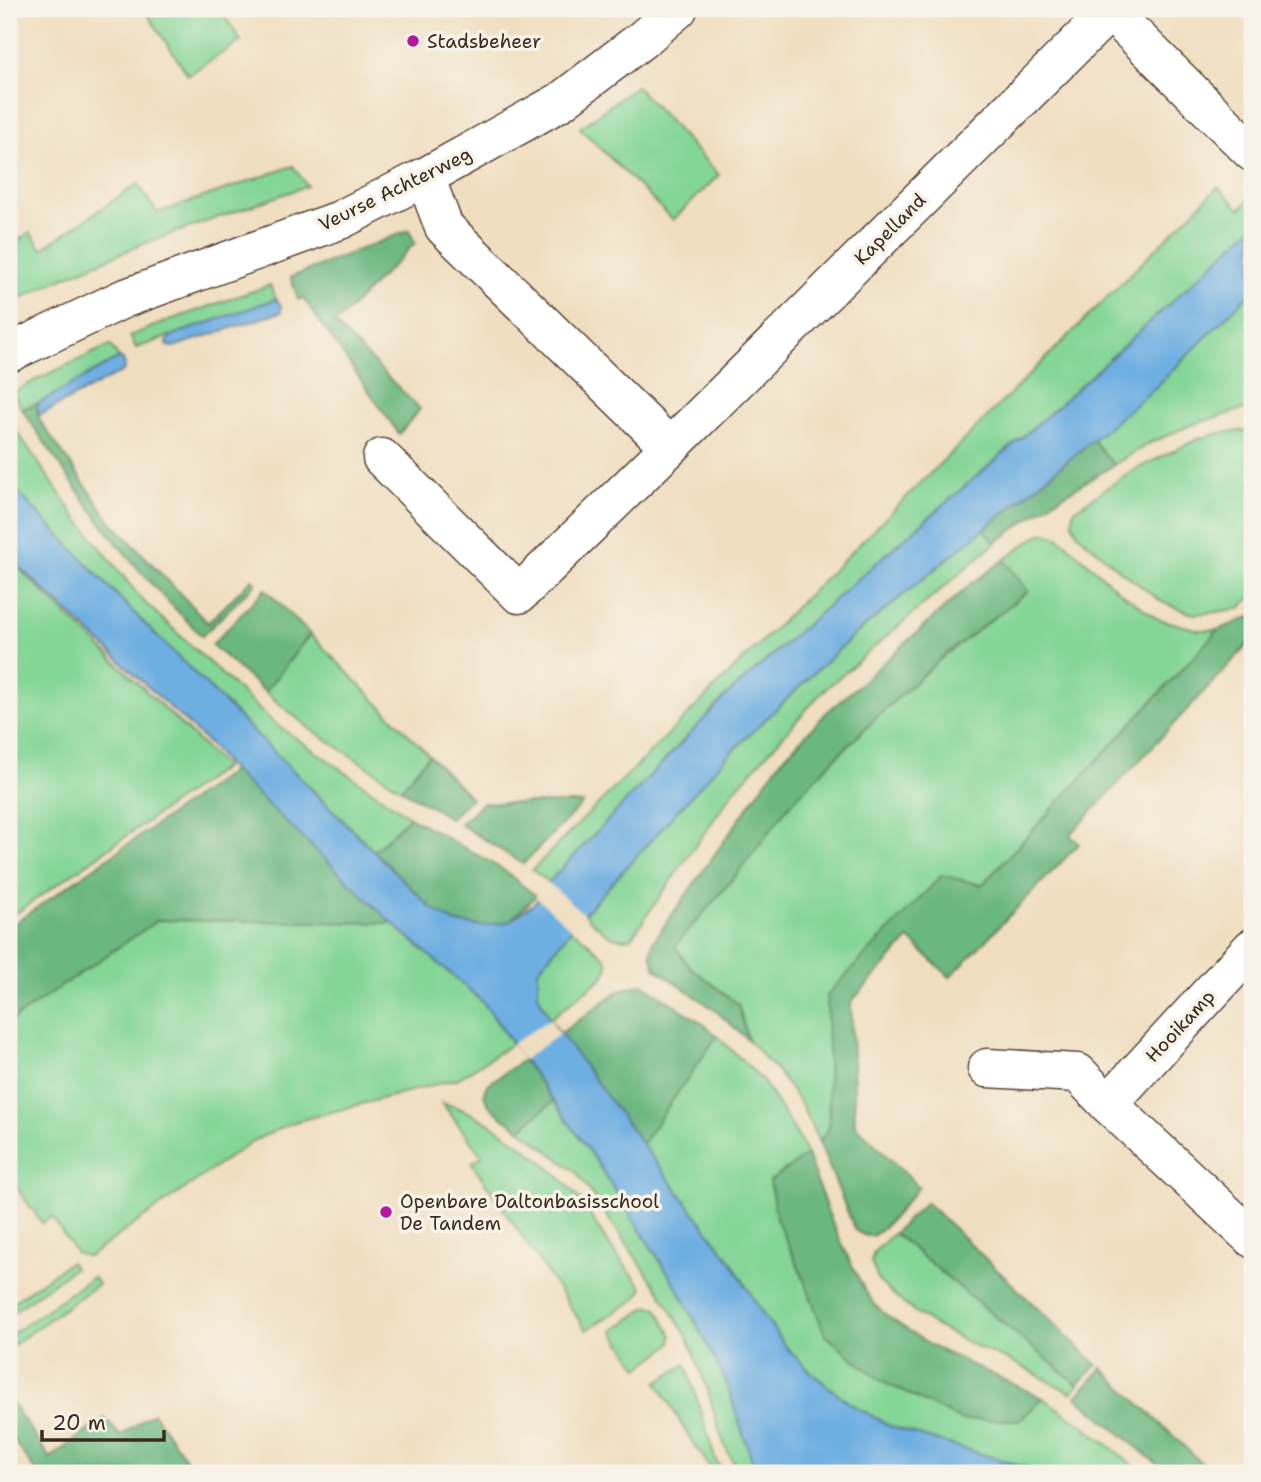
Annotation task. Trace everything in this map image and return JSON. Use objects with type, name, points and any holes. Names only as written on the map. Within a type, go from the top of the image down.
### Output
[{"type":"street","name":"Veurse Achterweg","points":[[9,353],[123,299],[341,220],[425,177],[560,102],[678,9]]},
{"type":"street","name":"Kapelland","points":[[382,458],[519,594],[1111,10],[1252,152]]},
{"type":"street","points":[[425,177],[444,227],[670,447]]},
{"type":"street","name":"Hooikamp","points":[[1108,1104],[1252,948]]},
{"type":"street","points":[[987,1068],[1078,1073],[1252,1238]]},
{"type":"green space","points":[[144,9],[220,9],[241,41],[188,75]]},
{"type":"green space","points":[[636,86],[719,175],[673,220],[580,128]]},
{"type":"green space","points":[[293,166],[307,186],[143,244],[9,304],[9,246],[30,232],[42,249],[138,184],[157,213]]},
{"type":"green space","points":[[1218,187],[1240,209],[1252,197],[1252,228],[1057,407],[726,696],[549,882],[532,870]]},
{"type":"green space","points":[[409,230],[415,243],[335,324],[420,409],[399,434],[303,298],[298,300],[291,277]]},
{"type":"green space","points":[[270,285],[276,299],[136,348],[130,336],[162,323]]},
{"type":"green space","points":[[1252,291],[1252,409],[1191,425],[1150,443],[1052,502],[995,543],[822,692],[733,792],[631,938],[611,936],[584,914],[730,753],[853,636],[1155,388]]},
{"type":"green space","points":[[110,345],[119,358],[39,403],[22,409],[13,393]]},
{"type":"green space","points":[[39,403],[37,408],[40,421],[110,520],[208,623],[252,579],[256,583],[202,636],[128,557],[73,484],[22,409]]},
{"type":"green space","points":[[9,420],[71,510],[142,600],[274,723],[410,817],[374,851],[139,618],[9,483]]},
{"type":"green space","points":[[1252,430],[1252,596],[1240,608],[1193,614],[1164,603],[1119,570],[1078,534],[1072,523],[1074,510],[1134,470],[1198,439],[1219,433]]},
{"type":"green space","points":[[1093,440],[1114,465],[1052,502],[995,543],[984,530]]},
{"type":"green space","points":[[1048,533],[1060,538],[1120,592],[1158,619],[1199,630],[1218,630],[982,885],[828,995],[829,1128],[819,1142],[801,1104],[776,1070],[748,1040],[738,1005],[690,967],[674,946],[737,874],[788,807],[824,769],[939,660],[1028,591],[1004,560],[1038,535]]},
{"type":"green space","points":[[9,559],[225,767],[9,918]]},
{"type":"green space","points":[[1004,560],[1028,591],[939,660],[824,769],[788,807],[737,874],[675,946],[690,967],[738,1004],[748,1040],[715,1010],[656,969],[651,953],[653,942],[779,763],[827,712],[971,584]]},
{"type":"green space","points":[[265,589],[310,634],[265,692],[212,645]]},
{"type":"green space","points":[[1252,616],[1252,640],[1070,835],[1079,844],[950,977],[909,939],[851,1002],[855,1125],[919,1187],[876,1234],[869,1236],[855,1230],[819,1142],[829,1128],[827,995],[942,875],[982,885],[1218,630]]},
{"type":"green space","points":[[310,634],[429,755],[401,789],[309,728],[265,692]]},
{"type":"green space","points":[[429,755],[471,798],[450,818],[401,789]]},
{"type":"green space","points":[[233,771],[392,923],[158,920],[9,1022],[9,927]]},
{"type":"green space","points":[[482,803],[583,803],[523,864],[460,824]]},
{"type":"green space","points":[[410,817],[502,869],[536,896],[508,922],[481,926],[456,923],[430,907],[374,851]]},
{"type":"green space","points":[[158,920],[392,923],[483,1002],[512,1044],[459,1078],[291,1123],[251,1142],[88,1257],[75,1252],[52,1217],[42,1223],[9,1177],[9,1022]]},
{"type":"green space","points":[[572,929],[606,958],[608,967],[603,977],[550,1019],[538,995],[538,970]]},
{"type":"green space","points":[[643,984],[705,1025],[717,1036],[642,1144],[560,1034],[620,990]]},
{"type":"green space","points":[[717,1036],[762,1080],[798,1136],[807,1155],[803,1158],[873,1316],[1020,1420],[1043,1398],[1084,1426],[1143,1473],[1044,1473],[892,1427],[849,1403],[814,1375],[785,1346],[731,1261],[642,1144]]},
{"type":"green space","points":[[523,1060],[554,1101],[520,1129],[489,1105],[484,1092],[487,1085]]},
{"type":"green space","points":[[554,1101],[680,1292],[725,1379],[754,1466],[760,1473],[740,1473],[720,1433],[688,1338],[660,1292],[577,1173],[520,1129]]},
{"type":"green space","points":[[442,1103],[478,1117],[518,1142],[569,1187],[643,1288],[635,1300],[586,1330],[472,1163],[482,1156]]},
{"type":"green space","points":[[807,1155],[851,1264],[875,1305],[931,1346],[1043,1398],[1020,1420],[961,1420],[881,1381],[825,1335],[776,1218],[770,1181]]},
{"type":"green space","points":[[926,1202],[1097,1365],[1078,1385],[894,1233]]},
{"type":"green space","points":[[894,1233],[1078,1385],[1071,1393],[932,1324],[904,1304],[879,1282],[871,1262],[874,1252]]},
{"type":"green space","points":[[70,1262],[74,1268],[9,1315],[9,1305]]},
{"type":"green space","points":[[93,1277],[98,1284],[9,1348],[9,1336]]},
{"type":"green space","points":[[647,1307],[656,1307],[672,1335],[671,1344],[639,1368],[613,1331]]},
{"type":"green space","points":[[686,1364],[716,1461],[723,1473],[714,1473],[657,1382]]},
{"type":"green space","points":[[1102,1368],[1212,1473],[1168,1473],[1076,1397]]},
{"type":"green space","points":[[9,1399],[50,1458],[105,1418],[120,1436],[153,1413],[196,1473],[37,1473],[9,1434]]},
{"type":"water","points":[[1252,228],[1252,291],[1155,388],[853,636],[730,753],[584,914],[538,970],[538,995],[550,1019],[731,1261],[785,1346],[814,1375],[849,1403],[892,1427],[1044,1473],[760,1473],[754,1466],[725,1379],[680,1292],[594,1158],[483,1002],[392,923],[233,771],[208,743],[9,557],[9,483],[139,618],[430,907],[456,923],[481,926],[508,922],[536,902],[549,882],[726,696],[1057,407]]},
{"type":"water","points":[[276,299],[281,305],[281,312],[173,347],[168,346],[170,336]]},
{"type":"water","points":[[119,358],[125,365],[123,371],[39,414],[39,403]]},
{"type":"pier","points":[[546,881],[587,917],[575,932],[535,896]]},
{"type":"pier","points":[[550,1019],[560,1034],[523,1060],[512,1044]]},
{"type":"place","name":"Stadsbeheer","points":[[413,41]]},
{"type":"place","name":"Openbare Daltonbasisschool De Tandem","points":[[386,1212]]}]
